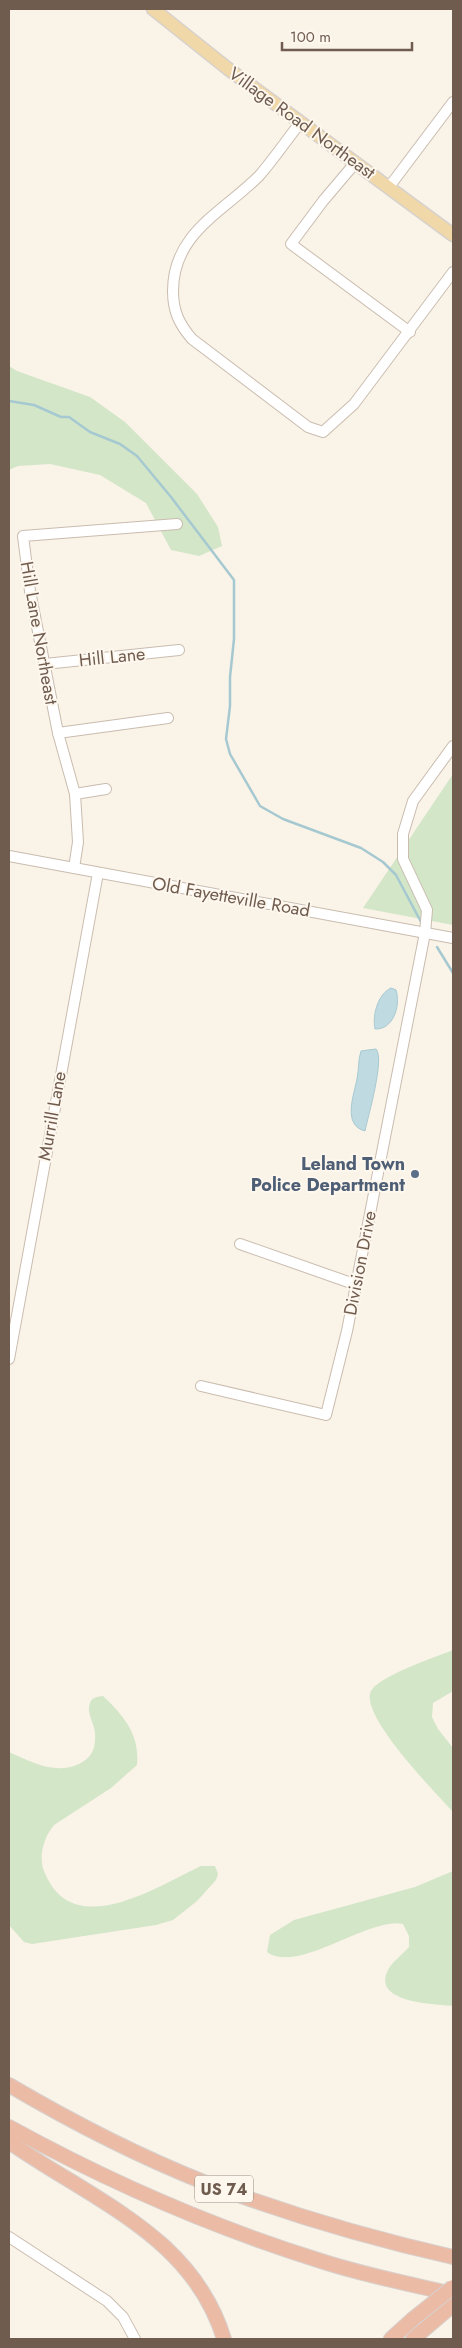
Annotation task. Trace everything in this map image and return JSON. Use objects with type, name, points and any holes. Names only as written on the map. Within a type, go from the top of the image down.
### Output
[{"type":"highway","name":"US 74","points":[[9,2086],[133,2151],[206,2183],[342,2229],[453,2257]]},
{"type":"highway","name":"US 74","points":[[9,2127],[105,2177],[220,2226],[323,2262],[453,2294]]},
{"type":"highway","points":[[9,2142],[123,2213],[161,2242],[192,2276],[214,2315],[224,2339]]},
{"type":"highway","points":[[392,2339],[453,2287]]},
{"type":"highway","points":[[412,2339],[453,2305]]},
{"type":"main road","name":"Village Road Northeast","points":[[153,9],[226,68],[453,235]]},
{"type":"street","points":[[389,187],[453,102]]},
{"type":"street","points":[[301,122],[259,176],[206,222],[190,239],[177,261],[173,275],[173,306],[182,327],[210,355],[308,427],[323,432],[354,404],[410,332],[453,272]]},
{"type":"street","points":[[356,162],[323,201],[291,244],[410,332]]},
{"type":"street","name":"Hill Lane Northeast","points":[[75,794],[58,734],[46,664],[30,591],[23,536],[177,524]]},
{"type":"street","name":"Hill Lane","points":[[46,664],[179,650]]},
{"type":"street","points":[[58,734],[168,718]]},
{"type":"street","name":"Division Drive","points":[[202,1386],[326,1415],[347,1331],[354,1284],[425,933],[427,910],[403,859],[403,834],[413,801],[453,746]]},
{"type":"street","points":[[74,868],[78,842],[75,794],[106,788]]},
{"type":"street","name":"Old Fayetteville Road","points":[[9,856],[453,938]]},
{"type":"street","name":"Murrill Lane","points":[[9,1359],[98,872]]},
{"type":"street","points":[[240,1244],[354,1284]]},
{"type":"street","points":[[9,2237],[111,2304],[123,2317],[135,2339]]},
{"type":"green space","points":[[9,366],[17,371],[90,397],[125,422],[197,494],[218,527],[222,546],[199,556],[171,550],[146,503],[100,475],[50,464],[18,466],[9,470]]},
{"type":"green space","points":[[453,774],[453,925],[363,908]]},
{"type":"green space","points":[[453,1650],[453,1691],[433,1703],[432,1717],[438,1729],[453,1748],[453,1812],[416,1772],[387,1735],[376,1717],[370,1702],[371,1691],[385,1679]]},
{"type":"green space","points":[[103,1696],[118,1711],[133,1735],[136,1744],[137,1765],[111,1788],[54,1825],[50,1830],[43,1847],[42,1865],[57,1892],[74,1904],[94,1907],[139,1896],[201,1866],[215,1866],[218,1874],[216,1880],[197,1901],[173,1920],[156,1925],[32,1944],[24,1942],[9,1925],[9,1752],[34,1763],[52,1768],[70,1767],[83,1762],[90,1756],[95,1743],[95,1733],[89,1710],[90,1703],[93,1698]]},
{"type":"green space","points":[[453,1871],[453,2006],[407,2000],[388,1989],[385,1981],[388,1970],[409,1947],[409,1936],[403,1924],[389,1924],[372,1928],[315,1951],[296,1956],[280,1957],[267,1952],[270,1935],[294,1920],[415,1887]]},
{"type":"water","points":[[391,988],[396,990],[397,996],[394,1016],[387,1026],[375,1029],[374,1018],[379,1000]]},
{"type":"water","points":[[376,1049],[378,1055],[377,1075],[365,1131],[358,1128],[354,1123],[351,1109],[352,1101],[361,1051]]},
{"type":"waterway","points":[[9,401],[34,405],[61,417],[69,417],[90,432],[120,444],[137,456],[171,497],[234,580],[234,639],[226,739],[230,754],[260,806],[283,819],[361,848],[383,862],[396,875],[421,922]]},
{"type":"waterway","points":[[437,947],[453,973]]},
{"type":"place","name":"Leland Town Police Department","points":[[415,1174]]}]
